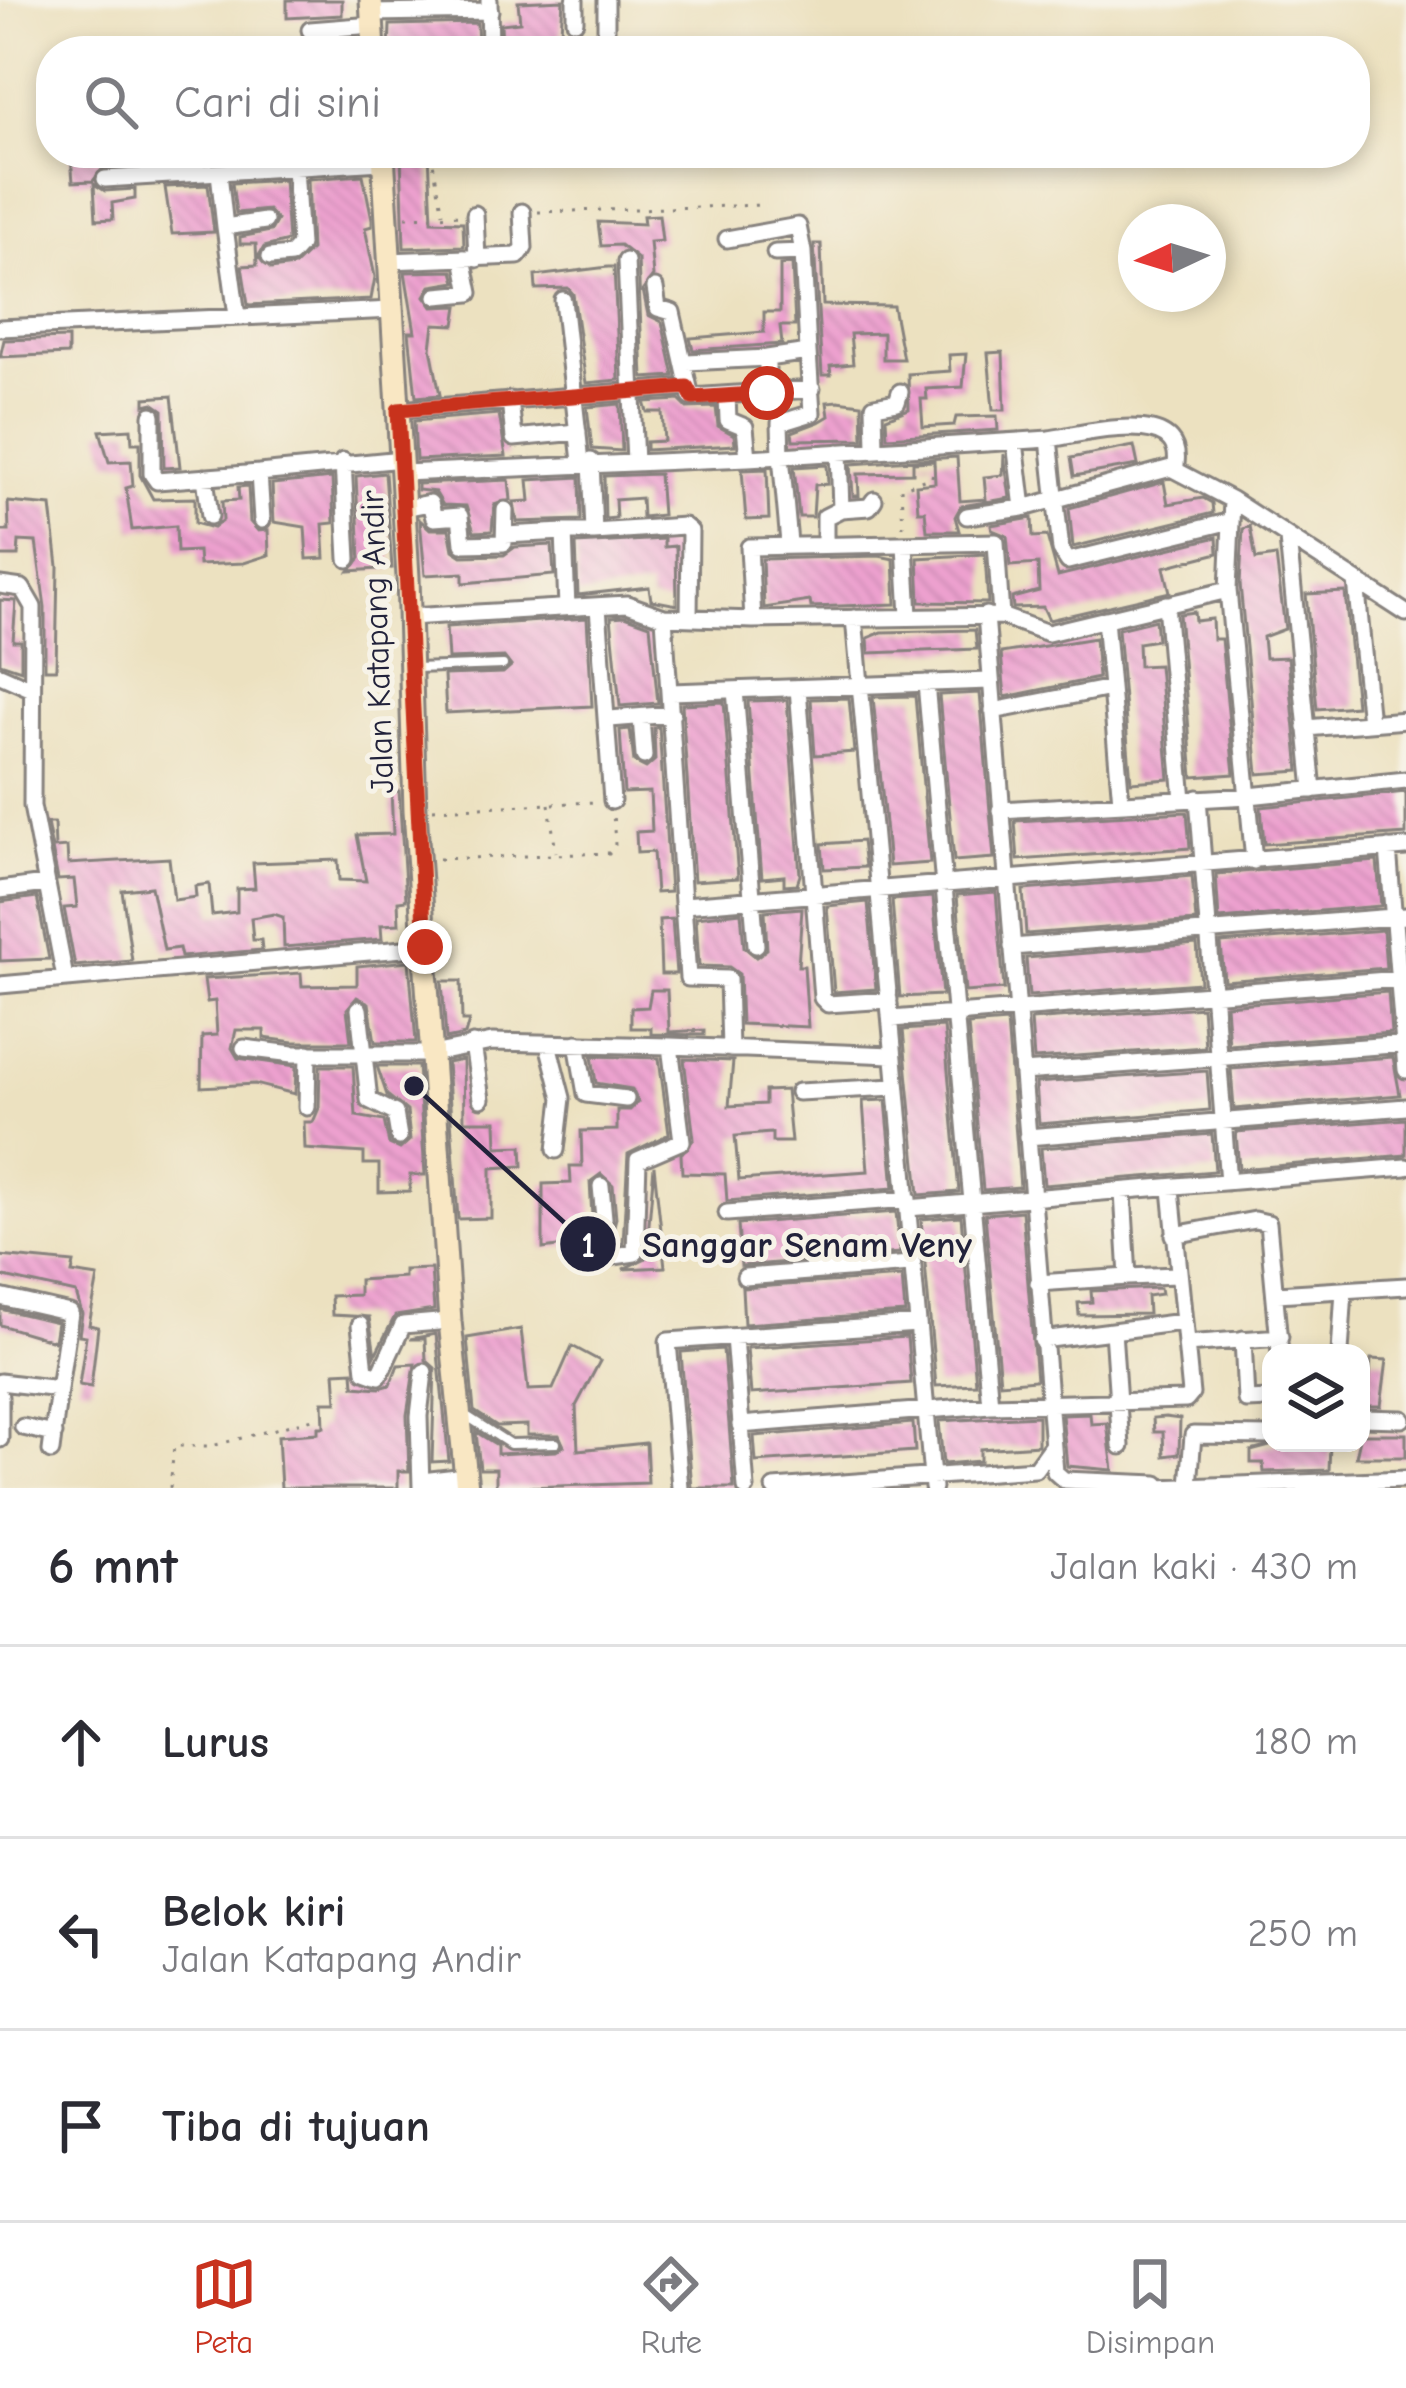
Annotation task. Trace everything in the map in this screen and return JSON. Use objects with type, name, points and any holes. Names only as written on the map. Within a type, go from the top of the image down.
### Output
[{"type":"street","points":[[575,0],[575,21]]},
{"type":"street","points":[[606,0],[606,36]]},
{"type":"street","points":[[310,30],[372,13],[439,5],[489,6],[490,36]]},
{"type":"street","points":[[105,178],[295,168],[300,245],[291,255],[270,257]]},
{"type":"street","name":"Jalan Katapang Andir","points":[[383,168],[402,466],[419,860],[449,1321],[466,1482]]},
{"type":"street","points":[[219,173],[237,316]]},
{"type":"street","points":[[388,261],[521,255],[522,212]]},
{"type":"street","points":[[437,296],[470,293],[475,214]]},
{"type":"street","points":[[225,227],[265,221]]},
{"type":"street","points":[[727,239],[798,226],[812,389],[811,416],[780,423],[789,543]]},
{"type":"street","points":[[775,253],[803,253]]},
{"type":"street","points":[[626,261],[635,463]]},
{"type":"street","points":[[655,288],[658,309],[673,313],[691,398],[812,389]]},
{"type":"street","points":[[563,300],[595,532]]},
{"type":"street","points":[[0,328],[393,310]]},
{"type":"street","points":[[687,362],[808,352]]},
{"type":"street","points":[[767,358],[767,393]]},
{"type":"street","points":[[398,410],[687,387]]},
{"type":"street","points":[[875,448],[874,406],[897,402],[900,392]]},
{"type":"street","points":[[727,395],[728,420],[745,427],[748,458]]},
{"type":"street","points":[[510,400],[514,438],[578,433]]},
{"type":"street","points":[[152,415],[153,478],[259,473],[343,461],[402,466],[748,458],[1016,442],[1148,427],[1174,440],[1179,453],[1175,470]]},
{"type":"street","points":[[1049,439],[1061,550],[1069,561],[1227,522]]},
{"type":"street","points":[[1016,442],[1023,508]]},
{"type":"street","points":[[839,452],[841,509]]},
{"type":"street","points":[[343,461],[347,559]]},
{"type":"street","points":[[967,516],[1023,508],[1175,470],[1232,500],[1406,613]]},
{"type":"street","points":[[259,473],[262,520]]},
{"type":"street","points":[[205,477],[210,516]]},
{"type":"street","points":[[825,544],[825,518],[841,509],[868,507],[874,500]]},
{"type":"street","points":[[1232,500],[1227,522],[1228,590],[1255,861]]},
{"type":"street","points":[[404,508],[430,503],[436,519],[460,516],[463,544],[502,545],[505,509]]},
{"type":"street","points":[[505,536],[524,543],[564,532],[683,526],[689,531],[689,618]]},
{"type":"street","points":[[564,532],[567,608]]},
{"type":"street","points":[[1288,539],[1312,790]]},
{"type":"street","points":[[753,620],[749,548],[789,543],[998,544],[989,681],[1055,1472],[1064,1480],[1157,1486],[1377,1484],[1406,1479]]},
{"type":"street","points":[[905,545],[909,616]]},
{"type":"street","points":[[1356,581],[1370,723]]},
{"type":"street","points":[[0,585],[22,588],[30,595],[32,806],[65,979]]},
{"type":"street","points":[[409,617],[638,606],[664,617],[753,620],[994,616],[1044,633],[1228,590]]},
{"type":"street","points":[[1166,604],[1201,867],[1228,1183]]},
{"type":"street","points":[[598,607],[610,719],[612,801]]},
{"type":"street","points":[[664,617],[688,979],[729,980],[730,1049]]},
{"type":"street","points":[[854,618],[932,1482]]},
{"type":"street","points":[[1105,619],[1121,802]]},
{"type":"street","points":[[0,675],[32,689]]},
{"type":"street","points":[[671,692],[989,681]]},
{"type":"street","points":[[926,683],[990,1405]]},
{"type":"street","points":[[798,688],[822,998],[828,1004],[889,1000]]},
{"type":"street","points":[[993,711],[1111,688]]},
{"type":"street","points":[[735,690],[756,945]]},
{"type":"street","points":[[610,719],[672,714]]},
{"type":"street","points":[[641,718],[644,756]]},
{"type":"street","points":[[1306,728],[1406,720]]},
{"type":"street","points":[[1000,810],[1249,796],[1406,780]]},
{"type":"street","points":[[684,904],[811,891],[1201,867],[1406,847]]},
{"type":"street","points":[[1388,848],[1400,916],[1406,1070]]},
{"type":"street","points":[[0,890],[44,884]]},
{"type":"street","points":[[1012,947],[1400,916]]},
{"type":"street","points":[[0,985],[425,947]]},
{"type":"street","points":[[892,1019],[1399,979]]},
{"type":"street","points":[[359,1009],[369,1100],[395,1112],[399,1137]]},
{"type":"street","points":[[548,1043],[562,1098],[556,1150]]},
{"type":"street","points":[[244,1048],[433,1054],[473,1044],[577,1043],[892,1055]]},
{"type":"street","points":[[577,1043],[586,1094],[626,1099]]},
{"type":"street","points":[[473,1044],[481,1099]]},
{"type":"street","points":[[1023,1072],[1405,1044]]},
{"type":"street","points":[[601,1186],[604,1221],[592,1259],[635,1253],[638,1160],[682,1142],[670,1046]]},
{"type":"street","points":[[307,1107],[308,1053]]},
{"type":"street","points":[[798,1092],[895,1088]]},
{"type":"street","points":[[1027,1136],[1406,1107]]},
{"type":"street","points":[[727,1213],[1034,1199],[1406,1167]]},
{"type":"street","points":[[740,1425],[990,1405],[1189,1398],[1172,1189]]},
{"type":"street","points":[[1123,1192],[1129,1277]]},
{"type":"street","points":[[1174,1235],[1255,1220],[1268,1223],[1280,1344]]},
{"type":"street","points":[[745,1277],[910,1264]]},
{"type":"street","points":[[1038,1282],[1176,1275]]},
{"type":"street","points":[[1277,1294],[1406,1286]]},
{"type":"street","points":[[1341,1344],[1344,1290]]},
{"type":"street","points":[[0,1298],[70,1312],[53,1443],[23,1427]]},
{"type":"street","points":[[360,1325],[365,1371],[379,1376],[403,1324],[449,1321]]},
{"type":"street","points":[[1042,1340],[1183,1322]]},
{"type":"street","points":[[680,1488],[668,1341],[918,1324]]},
{"type":"street","points":[[1113,1331],[1121,1446]]},
{"type":"street","points":[[734,1337],[746,1488]]},
{"type":"street","points":[[1186,1344],[1243,1339],[1274,1344]]},
{"type":"street","points":[[1243,1339],[1246,1400],[1262,1399]]},
{"type":"street","points":[[424,1372],[418,1416],[422,1485],[466,1482]]},
{"type":"street","points":[[0,1382],[59,1389]]},
{"type":"street","points":[[0,1396],[0,1439]]},
{"type":"street","points":[[1370,1418],[1402,1419]]},
{"type":"street","points":[[1189,1486],[1193,1435],[1262,1436]]},
{"type":"street","points":[[774,1488],[932,1482],[1035,1469],[1051,1447]]},
{"type":"lane","points":[[411,668],[503,665]]},
{"type":"lane","points":[[460,1413],[510,1444],[556,1443]]},
{"type":"path","points":[[434,168],[443,215]]},
{"type":"path","points":[[522,212],[764,205]]},
{"type":"path","points":[[386,218],[475,214]]},
{"type":"path","points":[[905,545],[901,488],[932,477]]},
{"type":"path","points":[[416,810],[612,801],[615,845],[611,852],[419,860]]},
{"type":"path","points":[[549,803],[556,854]]},
{"type":"path","points":[[170,1488],[174,1446],[212,1446],[320,1417]]},
{"type":"building","points":[[287,0],[342,0],[342,15],[287,18]]},
{"type":"building","points":[[563,0],[561,36],[502,36],[501,24],[520,22],[518,2]]},
{"type":"building","points":[[477,23],[478,36],[390,36],[390,25]]},
{"type":"building","points":[[72,168],[103,168],[93,181],[73,182]]},
{"type":"building","points":[[401,168],[430,168],[432,221],[463,222],[464,246],[404,248]]},
{"type":"building","points":[[363,175],[372,219],[372,226],[365,228],[375,277],[371,299],[248,305],[242,266],[257,265],[256,244],[240,244],[240,237],[271,231],[277,220],[268,210],[236,213],[232,183],[284,180],[288,241],[264,247],[258,257],[271,269],[294,266],[311,250],[308,179]]},
{"type":"building","points":[[94,184],[105,191],[135,189],[135,199],[112,203],[113,219],[96,220]]},
{"type":"building","points":[[208,185],[214,232],[172,234],[165,187]]},
{"type":"building","points":[[659,215],[662,241],[650,242],[653,276],[643,290],[648,315],[662,322],[674,376],[643,378],[638,259],[620,245],[601,246],[598,222],[644,224],[643,216]]},
{"type":"building","points":[[814,244],[821,244],[823,305],[893,306],[903,359],[883,359],[883,333],[850,334],[853,364],[830,366],[831,375],[822,375]]},
{"type":"building","points":[[792,264],[795,326],[780,326],[782,344],[693,350],[690,338],[764,332],[764,312],[780,312],[780,265]]},
{"type":"building","points":[[614,267],[619,380],[586,383],[573,294],[568,288],[536,289],[535,276]]},
{"type":"building","points":[[453,271],[456,282],[431,286],[425,296],[433,307],[458,306],[455,325],[434,324],[431,348],[440,395],[416,397],[409,332],[415,332],[405,272]]},
{"type":"building","points":[[68,338],[68,354],[0,357],[4,340]]},
{"type":"building","points":[[1003,352],[1005,410],[993,410],[988,353]]},
{"type":"building","points":[[966,354],[963,387],[926,389],[927,399],[921,399],[923,427],[954,425],[956,417],[997,416],[998,430],[887,437],[886,418],[909,409],[908,374],[950,371],[949,355]]},
{"type":"building","points":[[172,396],[180,467],[164,468],[163,410],[153,403],[145,405],[145,398]]},
{"type":"building","points":[[679,400],[687,408],[716,407],[718,426],[734,435],[735,445],[646,450],[646,442],[664,441],[662,412],[647,412],[644,402]]},
{"type":"building","points":[[827,402],[862,404],[863,439],[793,440],[792,432],[829,416]]},
{"type":"building","points":[[620,404],[622,451],[592,449],[587,407]]},
{"type":"building","points":[[499,414],[506,456],[416,460],[414,421]]},
{"type":"building","points":[[131,429],[132,443],[140,443],[140,475],[153,499],[195,498],[195,523],[213,528],[223,520],[222,501],[239,500],[238,487],[248,486],[250,522],[258,531],[268,530],[269,555],[244,563],[199,565],[198,551],[177,552],[176,526],[132,530],[126,488],[133,486],[131,461],[109,462],[100,431]]},
{"type":"building","points":[[1134,446],[1138,465],[1074,476],[1071,458]]},
{"type":"building","points":[[1004,454],[1010,498],[961,506],[955,517],[959,531],[927,531],[925,511],[918,511],[916,485],[935,483],[934,461],[913,462],[913,473],[858,474],[859,496],[853,496],[851,464],[957,457],[960,501],[986,499],[984,477],[1003,475]]},
{"type":"building","points":[[827,465],[828,484],[815,485],[813,517],[799,517],[794,467]]},
{"type":"building","points":[[767,469],[769,519],[746,520],[742,470]]},
{"type":"building","points":[[385,473],[392,568],[349,571],[360,558],[356,476]]},
{"type":"building","points":[[659,474],[662,515],[642,517],[641,498],[615,500],[616,518],[605,519],[604,476]]},
{"type":"building","points":[[580,477],[581,520],[517,522],[514,502],[530,501],[528,480]]},
{"type":"building","points":[[332,478],[334,523],[323,524],[325,558],[307,559],[305,527],[274,522],[272,484]]},
{"type":"building","points":[[509,480],[511,500],[494,505],[492,531],[474,532],[466,506],[443,505],[435,492],[418,490],[418,484]]},
{"type":"building","points":[[1164,482],[1168,504],[1203,498],[1212,503],[1213,513],[1073,547],[1069,508]]},
{"type":"building","points":[[8,502],[51,506],[58,566],[56,669],[45,669],[45,607],[36,542],[19,541],[18,556],[0,556],[0,531],[9,531]]},
{"type":"building","points":[[1032,518],[1033,537],[1047,536],[1058,576],[1217,537],[1218,553],[1164,567],[1170,592],[1049,620],[1043,607],[1013,608],[1012,598],[1039,591],[1038,564],[1010,566],[1007,536],[991,525]]},
{"type":"building","points":[[420,520],[430,529],[449,529],[453,550],[462,556],[504,555],[515,547],[552,545],[554,575],[463,583],[463,573],[425,575]]},
{"type":"building","points":[[1250,526],[1256,559],[1276,556],[1285,629],[1263,637],[1265,658],[1288,657],[1299,771],[1258,774],[1240,584],[1243,529]]},
{"type":"building","points":[[664,539],[664,547],[676,546],[677,605],[651,600],[649,587],[578,595],[576,544]]},
{"type":"building","points":[[985,554],[988,603],[920,602],[918,558]]},
{"type":"building","points":[[762,559],[894,559],[896,604],[811,607],[810,601],[764,608]]},
{"type":"building","points":[[1345,592],[1356,706],[1317,709],[1306,594]]},
{"type":"building","points":[[0,600],[16,601],[13,641],[21,641],[21,670],[0,663]]},
{"type":"building","points":[[1194,612],[1195,621],[1212,619],[1213,639],[1221,639],[1234,774],[1193,777],[1179,614]]},
{"type":"building","points":[[625,616],[650,625],[658,703],[620,706],[611,617]]},
{"type":"building","points":[[587,618],[592,706],[446,713],[444,675],[503,673],[511,666],[504,657],[448,659],[446,627]]},
{"type":"building","points":[[1155,620],[1157,640],[1138,643],[1139,666],[1159,665],[1169,779],[1131,782],[1118,629]]},
{"type":"building","points":[[975,630],[977,649],[869,653],[868,638],[882,632]]},
{"type":"building","points":[[1095,638],[1098,678],[1005,697],[1001,653]]},
{"type":"building","points":[[980,693],[994,858],[954,861],[939,695]]},
{"type":"building","points":[[915,696],[930,863],[889,866],[873,697]]},
{"type":"building","points":[[849,698],[854,752],[815,755],[811,699]]},
{"type":"building","points":[[787,700],[800,875],[797,884],[784,885],[784,876],[762,878],[748,701]]},
{"type":"building","points":[[724,702],[738,878],[694,881],[682,704]]},
{"type":"building","points":[[659,727],[670,892],[656,893],[653,852],[637,853],[636,832],[652,831],[650,792],[624,793],[620,730],[630,729],[634,762],[646,768],[655,760],[654,728]]},
{"type":"building","points":[[391,791],[399,791],[406,900],[398,901],[399,924],[381,925],[382,939],[284,947],[283,917],[274,914],[251,918],[253,940],[261,940],[262,950],[181,957],[179,948],[164,950],[151,887],[122,890],[132,961],[75,966],[64,908],[77,907],[74,879],[58,880],[47,823],[54,823],[55,848],[67,847],[68,864],[169,858],[174,900],[196,897],[195,886],[209,884],[212,915],[237,912],[237,889],[255,888],[253,863],[338,860],[339,880],[366,881],[357,835],[393,834]]},
{"type":"building","points":[[1406,792],[1406,834],[1264,844],[1261,807]]},
{"type":"building","points":[[1187,812],[1190,848],[1018,860],[1015,821]]},
{"type":"building","points":[[862,841],[865,867],[824,869],[822,844]]},
{"type":"building","points":[[1377,861],[1381,906],[1219,919],[1216,874]]},
{"type":"building","points":[[1192,876],[1196,921],[1026,934],[1023,890]]},
{"type":"building","points":[[996,892],[1004,989],[965,992],[957,895]]},
{"type":"building","points":[[37,897],[49,959],[0,961],[0,902]]},
{"type":"building","points":[[933,897],[942,995],[900,997],[892,900]]},
{"type":"building","points":[[868,902],[876,989],[834,992],[827,906]]},
{"type":"building","points":[[802,908],[798,966],[804,966],[808,1027],[741,1024],[739,974],[729,967],[699,966],[696,917],[741,912],[744,947],[756,957],[767,949],[765,911]]},
{"type":"building","points":[[672,919],[676,974],[661,974],[659,920]]},
{"type":"building","points":[[1383,930],[1386,968],[1224,981],[1221,943]]},
{"type":"building","points":[[1197,944],[1200,983],[1029,996],[1026,958]]},
{"type":"building","points":[[409,961],[416,1042],[375,1042],[369,1003],[357,997],[347,1009],[351,1042],[294,1042],[264,1038],[264,1030],[236,1030],[232,1048],[238,1058],[296,1066],[295,1094],[255,1084],[201,1087],[202,1036],[217,1035],[215,1001],[207,1002],[204,979],[301,973],[302,986],[357,985],[357,966]]},
{"type":"building","points":[[442,981],[461,981],[462,1021],[469,1021],[465,1035],[446,1039]]},
{"type":"building","points":[[651,990],[667,990],[669,1032],[704,1030],[704,1035],[651,1034],[651,1028],[631,1028],[631,1008],[648,1007]]},
{"type":"building","points":[[1388,992],[1391,1033],[1229,1045],[1226,1005]]},
{"type":"building","points":[[1202,1007],[1205,1047],[1034,1059],[1031,1020]]},
{"type":"building","points":[[1007,1022],[1020,1187],[983,1190],[968,1025]]},
{"type":"building","points":[[944,1027],[959,1192],[919,1195],[903,1030]]},
{"type":"building","points":[[592,1056],[659,1058],[669,1134],[628,1154],[623,1243],[609,1245],[616,1218],[613,1185],[601,1174],[590,1182],[592,1217],[585,1243],[543,1249],[543,1184],[571,1183],[570,1166],[582,1166],[581,1131],[617,1130],[617,1110],[630,1110],[638,1102],[632,1089],[596,1083]]},
{"type":"building","points":[[1393,1057],[1400,1095],[1234,1109],[1231,1069]]},
{"type":"building","points":[[684,1059],[733,1061],[729,1106],[765,1104],[765,1091],[786,1090],[791,1142],[772,1142],[772,1133],[735,1136],[739,1180],[868,1171],[863,1101],[886,1100],[894,1188],[727,1201],[725,1174],[682,1173],[681,1154],[694,1139]]},
{"type":"building","points":[[463,1060],[464,1121],[496,1121],[497,1147],[522,1146],[523,1166],[491,1168],[491,1218],[458,1219],[447,1063]]},
{"type":"building","points":[[320,1066],[353,1066],[356,1116],[384,1121],[389,1144],[400,1149],[410,1140],[407,1111],[387,1095],[377,1066],[418,1066],[425,1175],[410,1175],[410,1191],[379,1192],[379,1164],[364,1164],[364,1153],[305,1149],[304,1122],[313,1122],[319,1108]]},
{"type":"building","points":[[1207,1071],[1210,1110],[1039,1124],[1036,1083]]},
{"type":"building","points":[[1406,1119],[1406,1155],[1239,1169],[1236,1132]]},
{"type":"building","points":[[1212,1134],[1215,1171],[1044,1185],[1041,1148]]},
{"type":"building","points":[[654,1166],[665,1267],[623,1269],[646,1258]]},
{"type":"building","points":[[1022,1211],[1036,1380],[1000,1383],[985,1214]]},
{"type":"building","points":[[896,1212],[900,1253],[741,1266],[738,1224]]},
{"type":"building","points":[[961,1216],[976,1384],[936,1386],[921,1219]]},
{"type":"building","points":[[0,1256],[74,1263],[72,1273],[98,1277],[89,1325],[98,1327],[91,1387],[79,1385],[86,1336],[79,1335],[82,1314],[76,1293],[0,1276]]},
{"type":"building","points":[[431,1269],[434,1310],[395,1316],[375,1355],[369,1317],[332,1315],[331,1296],[359,1295],[359,1280],[404,1277],[404,1270]]},
{"type":"building","points":[[902,1277],[905,1313],[744,1324],[742,1288]]},
{"type":"building","points":[[1160,1288],[1161,1294],[1147,1296],[1148,1314],[1079,1315],[1078,1303],[1092,1302],[1091,1291]]},
{"type":"building","points":[[0,1309],[57,1322],[54,1341],[0,1325]]},
{"type":"building","points":[[521,1329],[528,1390],[553,1389],[572,1346],[600,1361],[576,1406],[578,1450],[646,1443],[648,1483],[496,1488],[496,1469],[480,1469],[476,1432],[497,1445],[497,1454],[556,1451],[564,1446],[559,1435],[527,1435],[527,1425],[497,1426],[474,1411],[467,1338]]},
{"type":"building","points":[[436,1334],[449,1461],[432,1462],[435,1368],[426,1360],[425,1339],[410,1339]]},
{"type":"building","points":[[907,1337],[911,1383],[751,1394],[747,1348]]},
{"type":"building","points":[[723,1349],[734,1488],[692,1488],[681,1352]]},
{"type":"building","points":[[1371,1359],[1387,1360],[1381,1406],[1370,1406]]},
{"type":"building","points":[[415,1364],[407,1415],[409,1471],[398,1471],[398,1488],[281,1488],[278,1436],[318,1433],[318,1427],[324,1427],[323,1402],[337,1402],[335,1372],[353,1371],[354,1386],[380,1388],[390,1385],[398,1365]]},
{"type":"building","points":[[1090,1414],[1091,1424],[1107,1423],[1113,1470],[1067,1466],[1062,1415]]},
{"type":"building","points":[[1038,1416],[1038,1445],[980,1449],[980,1461],[943,1464],[939,1421]]},
{"type":"building","points":[[1153,1418],[1180,1419],[1179,1454],[1164,1456],[1163,1432],[1154,1432]]},
{"type":"building","points":[[913,1423],[915,1451],[756,1462],[754,1436]]},
{"type":"building","points":[[1370,1434],[1406,1434],[1406,1457],[1356,1457],[1357,1452],[1370,1452]]},
{"type":"building","points":[[1251,1451],[1330,1452],[1329,1470],[1264,1472],[1263,1463],[1251,1463]]},
{"type":"place","name":"Sanggar Senam Veny","points":[[414,1086]]},
{"type":"route","points":[[425,947],[398,410],[687,387],[693,398],[767,393]]}]
